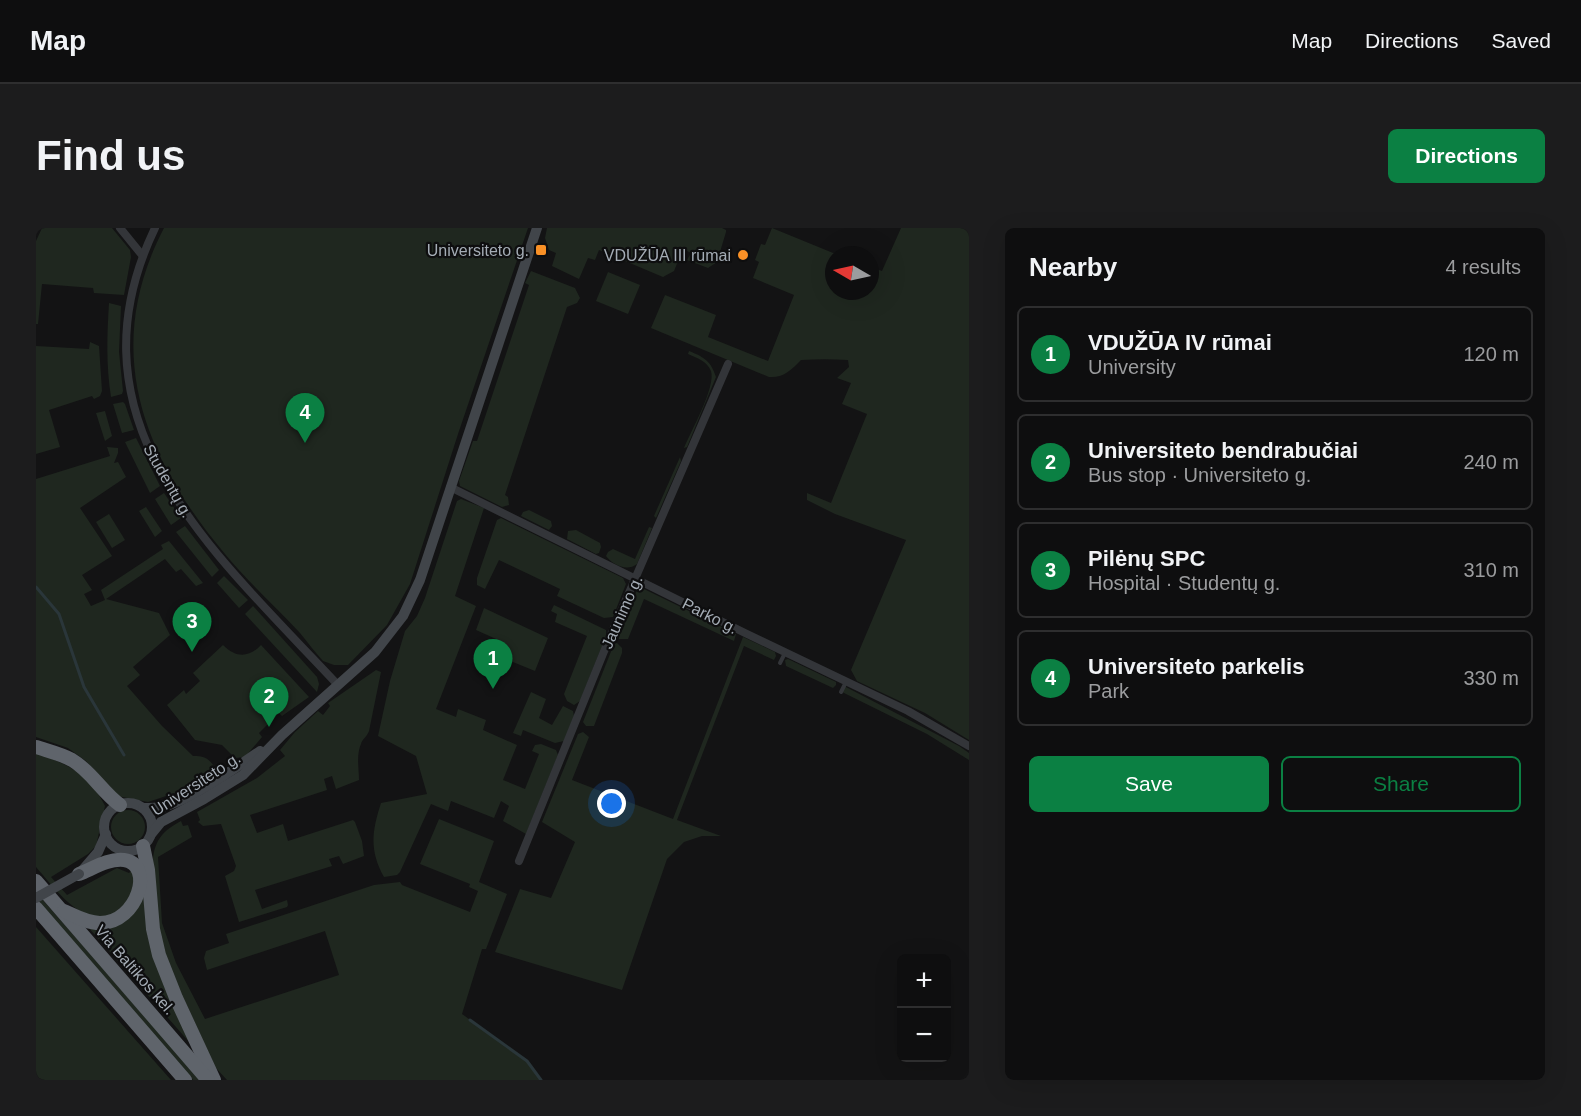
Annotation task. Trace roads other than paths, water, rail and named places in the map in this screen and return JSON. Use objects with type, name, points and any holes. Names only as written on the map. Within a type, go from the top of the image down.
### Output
[{"type":"highway","points":[[36,747],[73,760],[120,805]]},
{"type":"highway","points":[[143,846],[148,870],[153,929],[159,955],[214,1080]]},
{"type":"highway","points":[[60,909],[89,922],[100,923],[117,919],[128,911],[136,898],[140,884],[138,872],[128,861],[115,860],[79,874]]},
{"type":"highway","name":"Via Baltikos kel.","points":[[36,881],[208,1080]]},
{"type":"highway","points":[[36,908],[185,1080]]},
{"type":"main road","name":"Universiteto g.","points":[[152,833],[160,822],[234,782],[252,767],[282,735],[385,642],[403,616],[420,580],[537,228]]},
{"type":"main road","name":"Universiteto g.","points":[[143,808],[162,807],[182,800],[237,767],[282,735]]},
{"type":"main road","points":[[36,898],[79,874],[113,852],[136,850],[143,846],[152,833],[151,819],[143,808],[132,804],[120,805],[109,813],[106,819],[105,834],[98,852],[79,874]]},
{"type":"main road","points":[[105,834],[114,846],[121,850]]},
{"type":"street","points":[[120,228],[142,255]]},
{"type":"street","name":"Studentų g.","points":[[155,228],[142,255],[130,302],[126,358],[130,396],[141,432],[179,503],[202,536],[228,568],[338,685]]},
{"type":"street","name":"Jaunimo g.","points":[[519,861],[609,639],[728,364]]},
{"type":"street","name":"Parko g.","points":[[450,487],[908,711],[969,746]]},
{"type":"lane","points":[[780,663],[785,652]]},
{"type":"lane","points":[[842,692],[846,682]]},
{"type":"waterway","points":[[36,587],[59,614],[84,687],[124,755]]},
{"type":"waterway","points":[[470,1020],[527,1061],[541,1080]]},
{"type":"place","name":"Universiteto g.","points":[[541,250]]},
{"type":"place","name":"VDUŽŪA III rūmai","points":[[743,255]]},
{"type":"place","name":"Universiteto parkelis","points":[[305,443]]},
{"type":"place","name":"Pilėnų SPC","points":[[192,652]]},
{"type":"place","name":"VDUŽŪA IV rūmai","points":[[493,689]]},
{"type":"place","name":"Universiteto bendrabučiai","points":[[269,727]]}]
